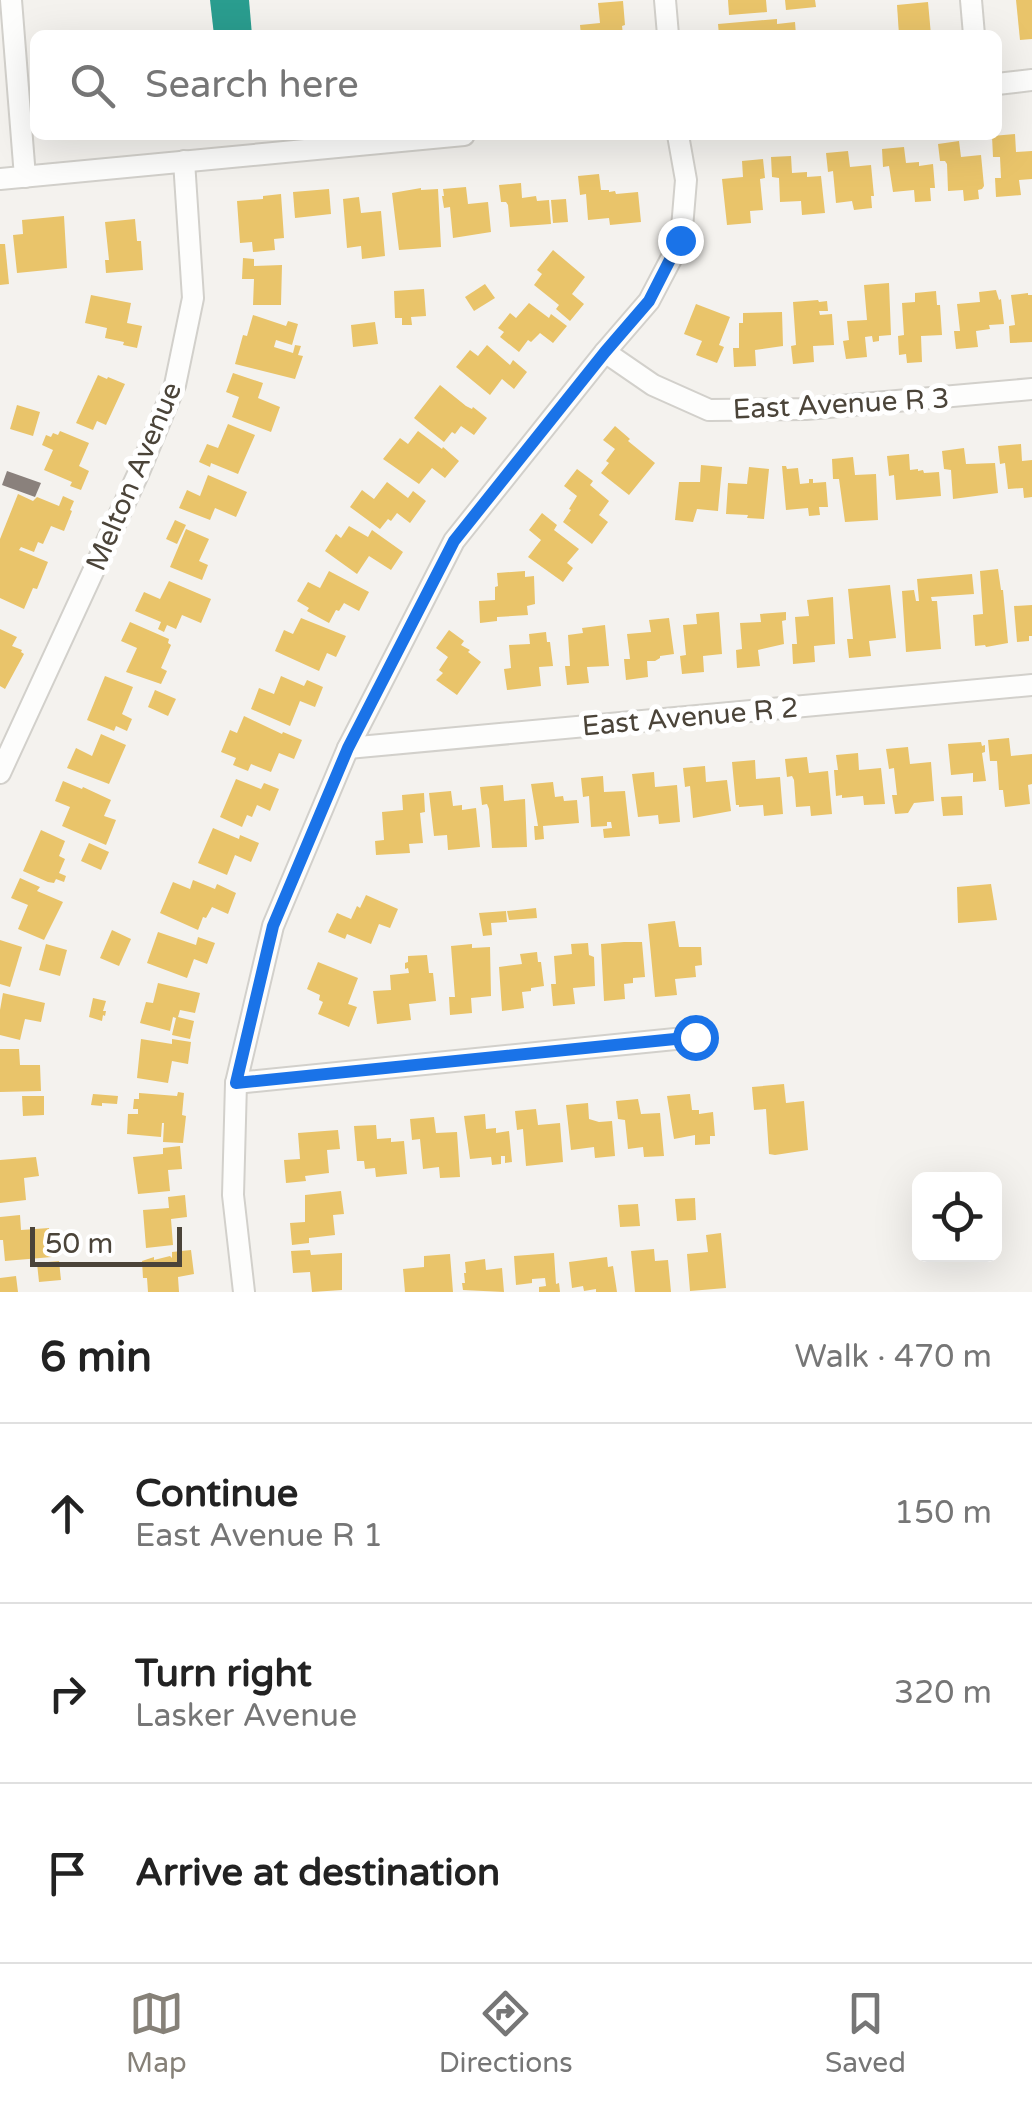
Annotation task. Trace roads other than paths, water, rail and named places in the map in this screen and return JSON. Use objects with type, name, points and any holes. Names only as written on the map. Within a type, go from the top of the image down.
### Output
[{"type":"street","points":[[10,0],[8,64],[25,177]]},
{"type":"street","points":[[665,0],[668,30]]},
{"type":"street","points":[[971,0],[974,30]]},
{"type":"street","points":[[1002,83],[1032,80]]},
{"type":"street","points":[[0,180],[410,140]]},
{"type":"street","points":[[244,1292],[233,1195],[236,1083],[273,926],[348,748],[454,541],[649,301],[680,240],[686,180],[679,140]]},
{"type":"street","name":"Melton Avenue","points":[[1,768],[139,472],[175,385],[193,298],[184,161]]},
{"type":"street","name":"East Avenue R 3","points":[[605,352],[652,385],[709,410],[806,409],[1032,389]]},
{"type":"street","name":"East Avenue R 2","points":[[348,748],[1032,684]]},
{"type":"street","points":[[236,1083],[695,1037]]}]
